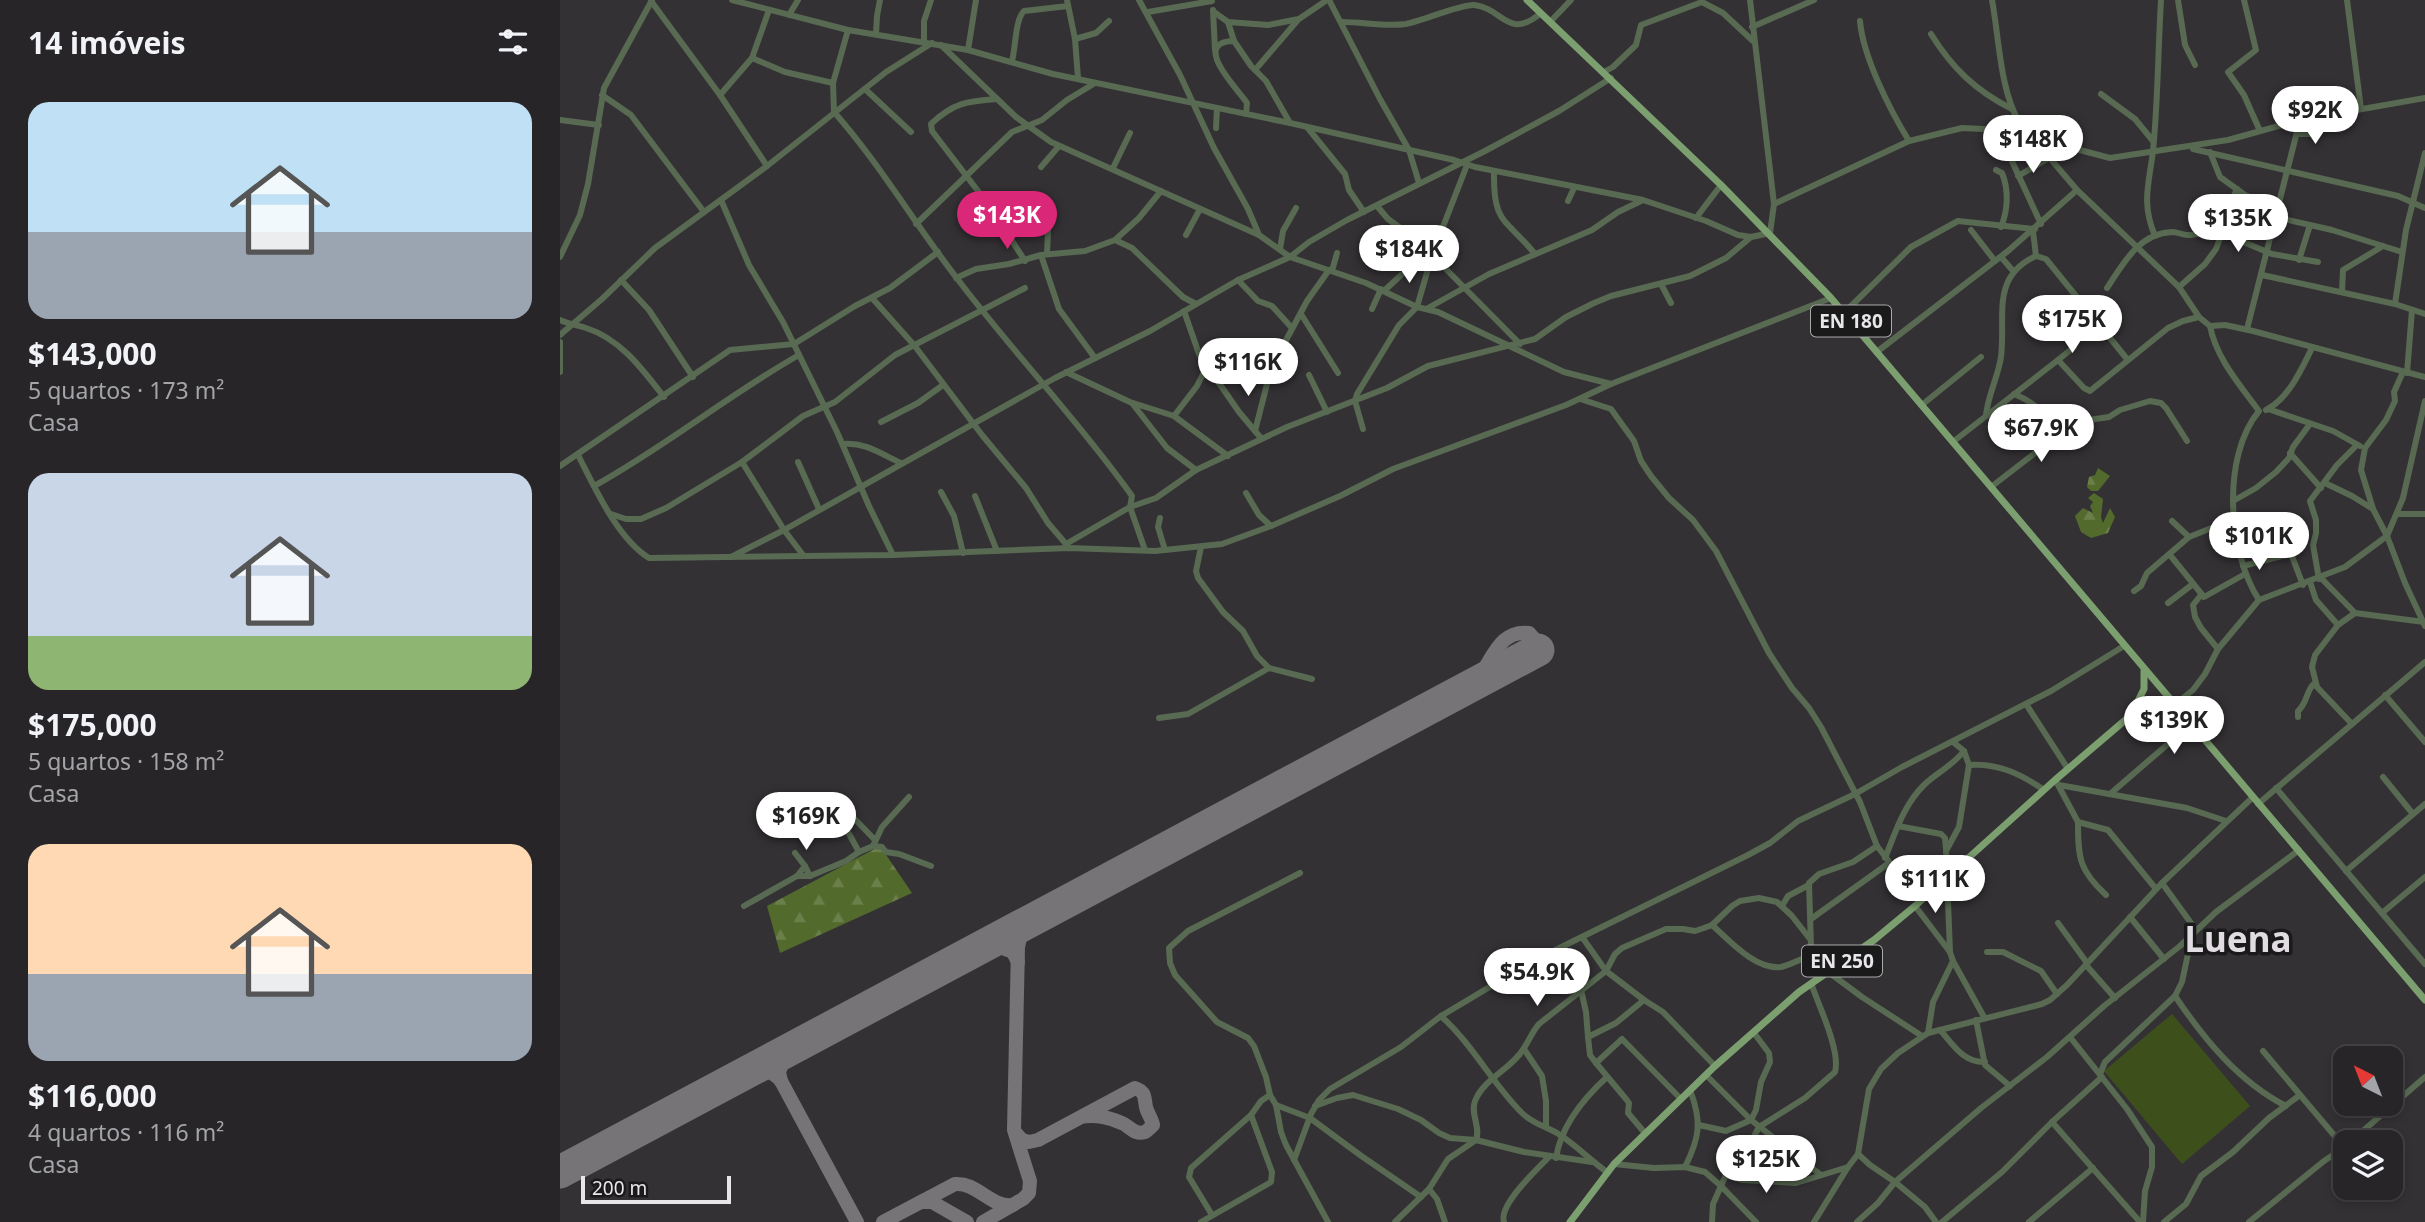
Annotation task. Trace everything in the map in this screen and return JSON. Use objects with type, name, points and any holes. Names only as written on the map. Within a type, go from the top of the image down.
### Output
[{"type":"main road","name":"EN 180","points":[[1527,0],[1770,233],[1831,298],[1923,404],[2176,708]]},
{"type":"main road","name":"EN 250","points":[[1570,1222],[1614,1164],[1715,1066],[1811,983],[1874,940],[1915,906],[2130,716],[2144,689],[2144,670]]},
{"type":"main road","points":[[2130,716],[2152,709],[2176,708],[2425,1000]]},
{"type":"street","points":[[560,257],[580,215],[599,125],[602,95],[609,75],[651,0],[720,94],[767,166]]},
{"type":"street","points":[[732,0],[848,30],[968,50],[1095,83],[1290,123],[1494,171],[1643,200],[1738,235],[1751,237],[1770,233],[1774,204],[1750,0]]},
{"type":"street","points":[[789,15],[798,0]]},
{"type":"street","points":[[876,34],[880,0]]},
{"type":"street","points":[[924,41],[924,21],[931,0]]},
{"type":"street","points":[[968,50],[976,0]]},
{"type":"street","points":[[1139,0],[1148,12],[1214,148],[1248,208],[1259,235]]},
{"type":"street","points":[[1148,12],[1212,0],[1218,63],[1247,103],[1246,114]]},
{"type":"street","points":[[1255,70],[1298,19],[1328,0],[1409,150],[1419,183]]},
{"type":"street","points":[[1551,21],[1571,0]]},
{"type":"street","points":[[1752,27],[1814,0]]},
{"type":"street","points":[[1993,0],[2012,108],[2031,138],[2077,190],[2179,287],[2199,317],[2210,326],[2217,350],[2259,411]]},
{"type":"street","points":[[2155,236],[2149,220],[2146,197],[2153,141],[2161,0]]},
{"type":"street","points":[[2178,0],[2185,45],[2195,65]]},
{"type":"street","points":[[2244,0],[2256,50],[2229,69],[2228,74],[2244,95],[2260,131]]},
{"type":"street","points":[[2347,0],[2361,109]]},
{"type":"street","points":[[729,558],[1066,372],[1238,280],[1290,257],[1309,242],[1419,183],[1464,164],[1559,110],[1608,75],[1636,45],[1641,25],[1702,2],[1723,13],[1754,42]]},
{"type":"street","points":[[1012,61],[1016,46],[1017,20],[1024,11],[1067,3],[1075,39],[1078,78]]},
{"type":"street","points":[[1342,22],[1376,25],[1407,23],[1469,5],[1488,9],[1503,20],[1514,23],[1530,23],[1541,13]]},
{"type":"street","points":[[720,94],[752,58],[769,10]]},
{"type":"street","points":[[1214,12],[1228,22],[1268,25],[1298,19]]},
{"type":"street","points":[[1075,39],[1096,33],[1110,21]]},
{"type":"street","points":[[1860,21],[1864,41],[1893,116],[1909,141]]},
{"type":"street","points":[[1228,22],[1234,41],[1266,81],[1290,123]]},
{"type":"street","points":[[848,30],[833,83],[834,112],[865,150],[956,278],[1132,496],[1130,507],[1145,550]]},
{"type":"street","points":[[1931,34],[1951,63],[1967,80],[1991,98],[2012,108]]},
{"type":"street","points":[[1215,50],[1220,44],[1234,41]]},
{"type":"street","points":[[560,335],[654,248],[767,166],[901,61],[933,43]]},
{"type":"street","points":[[942,45],[1026,126],[1059,146],[1259,235],[1290,257],[1331,270],[1417,307],[1517,345],[1564,372],[1611,384]]},
{"type":"street","points":[[752,58],[785,72],[833,83]]},
{"type":"street","points":[[916,224],[1012,132],[1042,120],[1095,83]]},
{"type":"street","points":[[865,89],[911,132]]},
{"type":"street","points":[[2101,94],[2136,118],[2153,141]]},
{"type":"street","points":[[602,95],[631,115],[704,212]]},
{"type":"street","points":[[1774,204],[1909,141],[1966,128],[2004,130],[2110,158],[2188,148],[2300,120],[2425,98]]},
{"type":"street","points":[[997,99],[958,104],[931,124],[932,131],[967,175],[1025,261]]},
{"type":"street","points":[[1216,128],[1217,108]]},
{"type":"street","points":[[2298,130],[2300,134],[2310,134],[2316,129],[2318,118]]},
{"type":"street","points":[[560,120],[599,125]]},
{"type":"street","points":[[2247,329],[2300,120]]},
{"type":"street","points":[[1307,127],[1345,174],[1349,190],[1364,212]]},
{"type":"street","points":[[2004,130],[2004,144],[2022,184],[2036,228],[2036,256]]},
{"type":"street","points":[[1113,168],[1130,133]]},
{"type":"street","points":[[1041,167],[1059,146]]},
{"type":"street","points":[[2188,148],[2412,201],[2425,208]]},
{"type":"street","points":[[2210,152],[2220,177],[2260,202],[2278,208]]},
{"type":"street","points":[[2395,304],[2412,201],[2425,153]]},
{"type":"street","points":[[2018,176],[2049,158]]},
{"type":"street","points":[[1363,429],[1355,401],[1399,325],[1417,307],[1464,164]]},
{"type":"street","points":[[1996,170],[2002,173],[2007,186],[2006,213],[2001,227]]},
{"type":"street","points":[[1494,171],[1494,196],[1500,216],[1535,254]]},
{"type":"street","points":[[2007,186],[2022,184]]},
{"type":"street","points":[[1696,218],[1721,185]]},
{"type":"street","points":[[1568,201],[1574,188]]},
{"type":"street","points":[[2179,287],[2212,256],[2222,234],[2223,218],[2237,189]]},
{"type":"street","points":[[1878,351],[1998,259],[2077,190]]},
{"type":"street","points":[[956,278],[976,269],[1044,255],[1085,251],[1115,240],[1139,218],[1161,191]]},
{"type":"street","points":[[721,200],[749,265],[794,344],[843,444],[893,555]]},
{"type":"street","points":[[1428,309],[1489,274],[1592,230],[1618,212],[1643,200]]},
{"type":"street","points":[[1008,235],[1026,215],[1026,201]]},
{"type":"street","points":[[1377,206],[1388,219],[1410,235]]},
{"type":"street","points":[[1280,248],[1283,231],[1296,208]]},
{"type":"street","points":[[1186,235],[1200,209]]},
{"type":"street","points":[[2275,218],[2402,252]]},
{"type":"street","points":[[1844,313],[1907,251],[1958,221],[2001,227],[2036,228]]},
{"type":"street","points":[[2299,260],[2309,225]]},
{"type":"street","points":[[1971,230],[2014,272]]},
{"type":"street","points":[[1048,232],[1044,255],[1059,309],[1095,358]]},
{"type":"street","points":[[2107,288],[2137,246],[2155,236],[2172,232],[2183,235],[2213,232],[2266,251],[2318,262]]},
{"type":"street","points":[[1068,546],[1130,507],[1156,498],[1196,470],[1261,438],[1387,388],[1428,366],[1535,339],[1566,317],[1594,303],[1690,276],[1726,258],[1751,237]]},
{"type":"street","points":[[1115,240],[1132,248],[1183,296],[1196,304]]},
{"type":"street","points":[[1388,241],[1402,252],[1432,255],[1517,345]]},
{"type":"street","points":[[2342,292],[2343,271],[2383,246]]},
{"type":"street","points":[[560,466],[730,350],[794,344],[855,306],[873,298],[938,252]]},
{"type":"street","points":[[1255,431],[1267,384],[1292,328],[1331,270],[1337,253]]},
{"type":"street","points":[[1986,415],[2001,358],[2004,289],[2014,272],[2036,256]]},
{"type":"street","points":[[2036,256],[2046,259],[2127,359]]},
{"type":"street","points":[[1372,309],[1382,290],[1401,275]]},
{"type":"street","points":[[2262,275],[2395,304],[2425,314]]},
{"type":"street","points":[[621,279],[649,310],[693,377]]},
{"type":"street","points":[[1238,280],[1258,301],[1272,306],[1292,328]]},
{"type":"street","points":[[1661,284],[1671,303]]},
{"type":"street","points":[[611,514],[626,519],[641,519],[666,508],[742,462],[803,416],[846,394],[883,363],[1025,288]]},
{"type":"street","points":[[873,298],[914,345],[1068,546]]},
{"type":"street","points":[[578,456],[627,539],[649,558],[963,553],[1068,546],[1145,550],[1201,547],[1222,544],[1271,526],[1393,469],[1580,400],[1611,384],[1831,298]]},
{"type":"street","points":[[2412,310],[2405,372],[2393,392],[2395,401],[2386,420],[2361,446],[2337,465],[2311,500],[2316,520],[2313,545],[2320,579],[2355,613],[2424,624]]},
{"type":"street","points":[[1184,311],[1196,349],[1239,412],[1261,438]]},
{"type":"street","points":[[1301,314],[1338,373]]},
{"type":"street","points":[[2058,360],[2090,391],[2099,386],[2127,359],[2176,323],[2199,317]]},
{"type":"street","points":[[560,320],[587,328],[611,340],[636,361],[664,397]]},
{"type":"street","points":[[2210,326],[2225,325],[2247,329],[2425,377]]},
{"type":"street","points":[[560,342],[560,372]]},
{"type":"street","points":[[1954,441],[2074,347]]},
{"type":"street","points":[[2259,600],[2244,570],[2234,523],[2232,501],[2242,444],[2259,411],[2268,409],[2286,394],[2312,348]]},
{"type":"street","points":[[594,486],[799,355]]},
{"type":"street","points":[[1923,404],[1981,357]]},
{"type":"street","points":[[1174,416],[1197,386],[1207,366]]},
{"type":"street","points":[[1066,372],[1132,403],[1174,416],[1228,456]]},
{"type":"street","points":[[1310,375],[1327,412]]},
{"type":"street","points":[[881,422],[918,403],[943,385]]},
{"type":"street","points":[[2014,394],[2035,403],[2047,416],[2057,435]]},
{"type":"street","points":[[1580,400],[1614,412],[1634,441],[1651,476],[1669,498],[1693,520],[1716,551],[1769,653],[1816,718],[1855,794],[1877,846],[1910,889],[1927,895]]},
{"type":"street","points":[[1991,486],[2075,422],[2109,417],[2120,410],[2150,401],[2161,403],[2187,441]]},
{"type":"street","points":[[2176,708],[2205,674],[2218,649],[2259,600],[2320,579],[2356,561],[2387,536],[2398,514],[2425,401]]},
{"type":"street","points":[[1132,403],[1167,448],[1196,470]]},
{"type":"street","points":[[2268,409],[2333,431],[2361,446]]},
{"type":"street","points":[[2232,501],[2265,482],[2287,461],[2310,425]]},
{"type":"street","points":[[843,444],[856,443],[870,447],[901,463]]},
{"type":"street","points":[[2361,446],[2362,477],[2373,509],[2424,624]]},
{"type":"street","points":[[2290,453],[2323,486],[2352,495],[2373,509]]},
{"type":"street","points":[[742,462],[784,530],[803,555]]},
{"type":"street","points":[[798,462],[819,509]]},
{"type":"street","points":[[941,492],[954,516],[963,553]]},
{"type":"street","points":[[1246,493],[1259,515],[1271,526]]},
{"type":"street","points":[[975,496],[997,551]]},
{"type":"street","points":[[2398,514],[2425,514]]},
{"type":"street","points":[[1160,519],[1158,527],[1165,550]]},
{"type":"street","points":[[2172,521],[2189,537]]},
{"type":"street","points":[[2134,592],[2141,586],[2147,573],[2189,537],[2234,523]]},
{"type":"street","points":[[2285,538],[2306,584],[2338,625]]},
{"type":"street","points":[[1201,547],[1196,571],[1198,578],[1223,612],[1243,631],[1257,656],[1269,668],[1312,680]]},
{"type":"street","points":[[2169,555],[2201,595],[2206,596],[2244,570],[2290,554]]},
{"type":"street","points":[[2168,603],[2193,584]]},
{"type":"street","points":[[2201,595],[2193,605],[2194,617],[2218,649]]},
{"type":"street","points":[[2352,724],[2315,683],[2313,660],[2338,625],[2355,613]]},
{"type":"street","points":[[1294,1160],[1315,1106],[1330,1089],[1401,1047],[1441,1016],[1535,960],[1748,855],[1770,843],[1798,821],[2026,704],[2092,668],[2124,646]]},
{"type":"street","points":[[1814,1222],[1858,1154],[1867,1096],[1874,1080],[1898,1053],[1925,1035],[1984,1017],[2042,1004],[2057,993],[2156,889],[2226,821],[2276,788],[2425,662]]},
{"type":"street","points":[[1159,718],[1188,714],[1269,668]]},
{"type":"street","points":[[2298,717],[2298,710],[2305,704],[2310,688],[2315,683]]},
{"type":"street","points":[[2385,695],[2423,737]]},
{"type":"street","points":[[2026,704],[2068,769]]},
{"type":"street","points":[[2110,794],[2190,725]]},
{"type":"street","points":[[1946,851],[1959,827],[1969,765],[1964,751],[1953,742]]},
{"type":"street","points":[[1811,919],[1887,861],[1906,807],[1922,787],[1953,765],[1964,751]]},
{"type":"street","points":[[1969,765],[1998,767],[2020,774],[2044,790]]},
{"type":"street","points":[[2383,777],[2413,814]]},
{"type":"street","points":[[2057,782],[2187,808],[2226,821]]},
{"type":"street","points":[[2057,782],[2078,822],[2078,855],[2082,867],[2106,895]]},
{"type":"street","points":[[2276,788],[2425,964]]},
{"type":"street","points":[[797,876],[810,876],[846,861],[874,843],[882,827],[909,797]]},
{"type":"street","points":[[2346,871],[2425,804]]},
{"type":"street","points":[[846,810],[874,843],[886,852],[931,866]]},
{"type":"street","points":[[836,818],[859,852]]},
{"type":"street","points":[[2078,822],[2108,830],[2156,889]]},
{"type":"street","points":[[1898,826],[1941,834],[1945,838],[1950,952],[1984,1017]]},
{"type":"street","points":[[1782,906],[1788,897],[1809,885],[1819,874],[1853,862],[1877,846]]},
{"type":"street","points":[[1857,1222],[1878,1203],[1895,1182],[2164,959],[2194,931],[2299,850]]},
{"type":"street","points":[[795,853],[810,876]]},
{"type":"street","points":[[744,906],[797,876],[805,866]]},
{"type":"street","points":[[1300,873],[1188,931],[1169,948],[1170,963],[1180,983],[1217,1022],[1248,1038],[1254,1046],[1270,1095],[1276,1105],[1281,1132],[1328,1222]]},
{"type":"street","points":[[2382,913],[2425,877]]},
{"type":"street","points":[[1942,1222],[2002,1172],[2101,1075],[2105,1062],[2175,996],[2182,982],[2194,931],[2162,883]]},
{"type":"street","points":[[1809,885],[1812,956],[1824,974],[1925,1035]]},
{"type":"street","points":[[1395,1222],[1429,1189],[1448,1159],[1476,1140],[1478,1135],[1473,1108],[1480,1092],[1524,1049],[1530,1034],[1539,1024],[1606,971],[1615,954],[1622,948],[1650,935],[1676,928],[1695,931],[1712,925],[1732,906],[1755,898],[1768,899],[1782,906],[1810,939]]},
{"type":"street","points":[[1915,906],[1950,952]]},
{"type":"street","points":[[2130,917],[2164,959]]},
{"type":"street","points":[[2058,923],[2115,998]]},
{"type":"street","points":[[1712,925],[1740,951],[1760,962],[1779,967],[1812,956]]},
{"type":"street","points":[[1582,937],[1606,971],[1663,1012],[1715,1066]]},
{"type":"street","points":[[2418,955],[2425,949]]},
{"type":"street","points":[[1987,953],[2003,952],[2041,971],[2057,993]]},
{"type":"street","points":[[1925,1035],[1933,1002],[1953,961]]},
{"type":"street","points":[[1713,1222],[1713,1204],[1726,1175],[1748,1148],[1759,1127],[1805,1098],[1835,1072],[1831,1037],[1811,983]]},
{"type":"street","points":[[1581,990],[1590,1055],[1629,1103],[1628,1113],[1644,1132]]},
{"type":"street","points":[[2175,996],[2198,1030],[2237,1071],[2268,1096],[2286,1106]]},
{"type":"street","points":[[1588,1037],[1616,1023],[1644,1000]]},
{"type":"street","points":[[1441,1016],[1524,1115],[1562,1135],[1592,1162],[1608,1172]]},
{"type":"street","points":[[1976,1020],[1987,1068],[2010,1086]]},
{"type":"street","points":[[1940,1030],[1965,1058],[1984,1062]]},
{"type":"street","points":[[1699,1125],[1726,1132],[1751,1120],[1756,1110],[1760,1083],[1770,1062],[1769,1053],[1754,1033]]},
{"type":"street","points":[[2070,1037],[2127,1109],[2152,1147],[2152,1167],[2145,1191],[2141,1222]]},
{"type":"street","points":[[1596,1063],[1622,1040],[1681,1098]]},
{"type":"street","points":[[1524,1049],[1542,1076],[1546,1127]]},
{"type":"street","points":[[2263,1051],[2333,1133]]},
{"type":"street","points":[[1706,1075],[1759,1127],[1821,1175]]},
{"type":"street","points":[[1504,1222],[1504,1210],[1522,1185],[1553,1157],[1562,1135],[1582,1103],[1607,1077]]},
{"type":"street","points":[[2365,1130],[2425,1077]]},
{"type":"street","points":[[1685,1167],[1698,1140],[1699,1125],[1698,1110],[1690,1090]]},
{"type":"street","points":[[1212,1215],[1189,1177],[1189,1172],[1270,1095]]},
{"type":"street","points":[[1315,1106],[1353,1095],[1398,1109],[1450,1138],[1476,1140],[1553,1157],[1592,1162]]},
{"type":"street","points":[[2164,1222],[2186,1204],[2201,1175],[2233,1153],[2269,1118],[2300,1095]]},
{"type":"street","points":[[1276,1105],[1310,1118],[1421,1197]]},
{"type":"street","points":[[1200,1222],[1271,1182],[1272,1172],[1251,1115]]},
{"type":"street","points":[[2052,1122],[2141,1222]]},
{"type":"street","points":[[1858,1154],[1925,1207],[1936,1222]]},
{"type":"street","points":[[2249,1222],[2333,1155]]},
{"type":"street","points":[[1614,1164],[1654,1168],[1685,1167],[1704,1172],[1756,1222]]},
{"type":"street","points":[[1726,1175],[1743,1181],[1796,1183],[1848,1167]]},
{"type":"street","points":[[2029,1222],[2092,1168]]},
{"type":"street","points":[[1429,1189],[1437,1199],[1445,1222]]},
{"type":"green space","points":[[2098,468],[2110,476],[2098,491],[2091,491],[2087,487],[2089,477],[2095,475]]},
{"type":"green space","points":[[2094,493],[2103,499],[2103,523],[2110,508],[2115,517],[2108,533],[2091,538],[2081,532],[2075,516],[2083,508],[2093,513],[2090,506],[2093,502],[2088,498]]},
{"type":"green space","points":[[880,846],[912,893],[780,953],[767,906]]},
{"type":"green space","points":[[2172,1014],[2250,1106],[2182,1164],[2104,1071]]},
{"type":"taxiway","points":[[1467,688],[1483,671],[1501,644],[1513,635],[1529,633],[1538,643],[1538,650]]},
{"type":"taxiway","points":[[983,1222],[1029,1193],[1030,1181],[1014,1130],[1018,947],[1021,934],[1033,920]]},
{"type":"taxiway","points":[[989,943],[1013,952],[1018,962]]},
{"type":"taxiway","points":[[787,1051],[779,1072],[781,1081],[857,1222]]},
{"type":"taxiway","points":[[749,1071],[767,1071],[781,1081]]},
{"type":"taxiway","points":[[1015,1132],[1022,1140],[1038,1140],[1135,1088],[1144,1095],[1153,1125],[1145,1132],[1138,1133],[1109,1118],[1081,1117]]},
{"type":"taxiway","points":[[883,1222],[955,1184],[970,1187],[998,1203],[1013,1205]]},
{"type":"taxiway","points":[[921,1202],[932,1202],[967,1222]]},
{"type":"runway","points":[[560,1172],[1538,650]]},
{"type":"district","name":"Luena","points":[[2238,938]]}]
